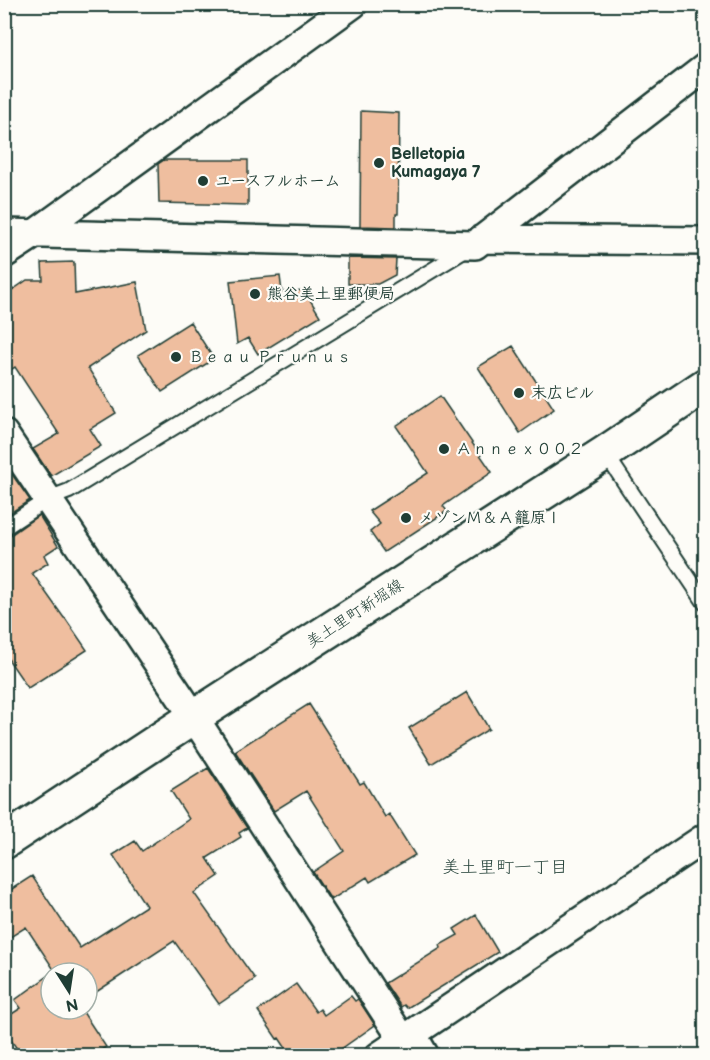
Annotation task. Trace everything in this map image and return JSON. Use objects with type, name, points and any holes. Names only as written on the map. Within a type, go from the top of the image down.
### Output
[{"type":"main road","name":"美土里町新堀線","points":[[4,842],[605,453],[705,385]]},
{"type":"street","points":[[4,254],[352,4]]},
{"type":"street","points":[[478,242],[705,67]]},
{"type":"street","points":[[4,233],[478,242],[705,241]]},
{"type":"street","points":[[4,434],[413,1043]]},
{"type":"street","points":[[379,1056],[413,1043],[705,837]]},
{"type":"lane","points":[[4,528],[48,499],[69,491],[478,242]]},
{"type":"lane","points":[[605,453],[703,594]]},
{"type":"building","name":"Belletopia Kumagaya 7","points":[[361,111],[399,113],[396,227],[360,226]]},
{"type":"building","name":"ユースフルホーム","points":[[164,160],[248,160],[248,205],[159,203],[158,164]]},
{"type":"building","points":[[348,258],[396,259],[395,275],[378,284],[348,284]]},
{"type":"building","points":[[74,262],[75,294],[137,282],[146,330],[88,368],[116,413],[90,429],[101,446],[51,476],[33,449],[59,434],[15,367],[4,374],[4,296],[27,280],[43,280],[42,263]]},
{"type":"building","points":[[280,276],[282,292],[304,290],[320,316],[258,354],[248,338],[237,344],[230,281]]},
{"type":"building","name":"Ｂｅａｕ Ｐｒｕｎｕｓ","points":[[190,322],[214,359],[162,392],[138,355]]},
{"type":"building","name":"末広ビル","points":[[513,346],[554,409],[520,433],[478,367]]},
{"type":"building","name":"Ａｎｎｅｘ００２","points":[[440,396],[492,472],[443,506],[447,511],[384,552],[370,532],[380,524],[369,511],[428,473],[396,426]]},
{"type":"building","points":[[4,463],[30,500],[4,517]]},
{"type":"building","points":[[39,515],[58,546],[44,555],[48,563],[32,573],[87,650],[28,688],[4,653],[4,537],[9,536]]},
{"type":"building","points":[[467,692],[489,729],[431,764],[409,728]]},
{"type":"building","points":[[309,704],[360,784],[364,782],[385,817],[389,814],[415,855],[370,882],[367,877],[331,900],[313,872],[344,851],[306,791],[274,811],[235,751]]},
{"type":"building","points":[[208,768],[247,828],[239,833],[241,837],[207,858],[219,876],[194,893],[255,979],[219,1004],[174,941],[99,990],[99,961],[48,961],[26,927],[4,941],[4,894],[32,876],[80,948],[146,906],[113,855],[135,841],[142,851],[189,819],[171,791]]},
{"type":"building","points":[[476,915],[498,952],[407,1008],[404,1005],[401,1007],[385,983],[441,948],[440,945],[458,935],[454,929]]},
{"type":"building","points":[[39,983],[39,1021],[89,1021],[106,1047],[92,1056],[22,1056],[4,1030],[4,1019],[21,1008],[15,1000]]},
{"type":"building","points":[[296,984],[316,1012],[320,1009],[324,1015],[351,996],[355,1001],[358,999],[375,1025],[331,1056],[291,1056],[258,1011]]},
{"type":"place","name":"Belletopia Kumagaya 7","points":[[379,163]]},
{"type":"place","name":"ユースフルホーム","points":[[203,181]]},
{"type":"place","name":"熊谷美土里郵便局","points":[[255,294]]},
{"type":"place","name":"Ｂｅａｕ Ｐｒｕｎｕｓ","points":[[176,357]]},
{"type":"place","name":"末広ビル","points":[[519,393]]},
{"type":"place","name":"Ａｎｎｅｘ００２","points":[[444,449]]},
{"type":"place","name":"メゾンＭ＆Ａ籠原Ｉ","points":[[406,518]]},
{"type":"district","name":"美土里町一丁目","points":[[505,867]]}]
